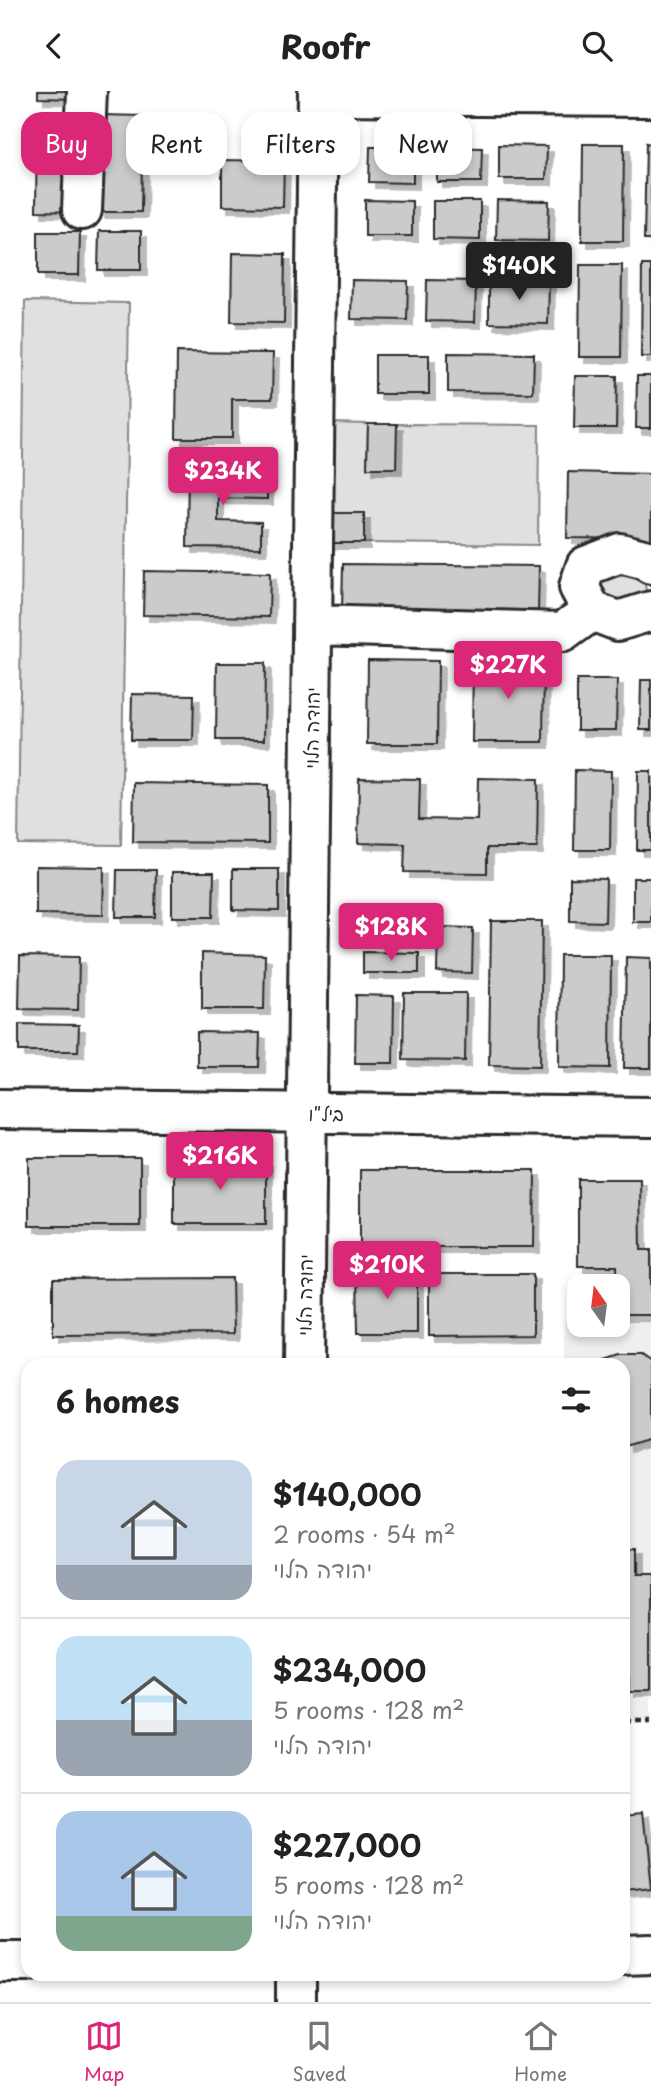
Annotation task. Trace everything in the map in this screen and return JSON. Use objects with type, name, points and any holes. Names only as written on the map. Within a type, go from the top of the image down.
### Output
[{"type":"street","points":[[82,210],[87,91]]},
{"type":"street","points":[[318,93],[651,97]]},
{"type":"street","name":"יהודה הלוי","points":[[304,1358],[318,93]]},
{"type":"street","points":[[651,564],[648,560],[620,552],[586,566],[579,587],[592,611],[618,621],[651,611]]},
{"type":"street","points":[[312,625],[563,632],[592,611]]},
{"type":"street","name":"ביל\"ו","points":[[0,1109],[651,1117]]},
{"type":"street","points":[[630,1955],[651,1954]]},
{"type":"street","points":[[0,1962],[21,1962]]},
{"type":"street","points":[[296,1981],[296,2002]]},
{"type":"path","points":[[630,1723],[651,1723]]},
{"type":"shaded area","points":[[25,301],[129,303],[121,845],[18,844]]},
{"type":"shaded area","points":[[330,423],[368,424],[367,467],[397,424],[539,425],[538,545],[364,543],[364,513],[329,513]]},
{"type":"shaded area","points":[[631,575],[644,580],[646,590],[637,600],[613,604],[601,594],[601,583],[615,576]]},
{"type":"shaded area","points":[[564,1321],[567,1321],[567,1337],[630,1337],[630,1321],[651,1321],[651,1723],[630,1723],[630,1358],[564,1358]]},
{"type":"building","points":[[38,91],[77,91],[77,99],[38,98]]},
{"type":"building","points":[[112,115],[126,116],[126,175],[142,175],[141,212],[99,212],[99,175],[112,175]]},
{"type":"building","points":[[646,143],[651,144],[651,240],[644,240]]},
{"type":"building","points":[[583,144],[624,144],[623,241],[582,241]]},
{"type":"building","points":[[499,145],[547,146],[546,179],[499,179]]},
{"type":"building","points":[[370,147],[374,147],[374,175],[413,175],[413,183],[369,182]]},
{"type":"building","points":[[472,148],[482,148],[481,182],[437,182],[437,175],[472,175]]},
{"type":"building","points":[[227,160],[241,160],[241,175],[284,175],[283,207],[222,206],[222,175],[227,175]]},
{"type":"building","points":[[36,175],[79,175],[79,212],[36,211]]},
{"type":"building","points":[[365,200],[412,201],[412,236],[365,236]]},
{"type":"building","points":[[497,200],[549,201],[548,241],[496,240]]},
{"type":"building","points":[[433,201],[480,201],[480,240],[433,239]]},
{"type":"building","points":[[99,231],[141,231],[141,270],[98,270]]},
{"type":"building","points":[[38,232],[80,232],[79,275],[38,275]]},
{"type":"building","points":[[232,253],[285,254],[284,323],[231,322]]},
{"type":"building","points":[[580,265],[622,265],[621,357],[579,357]]},
{"type":"building","points":[[642,265],[651,265],[651,357],[641,357]]},
{"type":"building","points":[[352,280],[408,281],[407,320],[351,319]]},
{"type":"building","points":[[427,280],[476,281],[475,322],[426,321]]},
{"type":"building","points":[[489,280],[549,282],[548,324],[489,323]]},
{"type":"building","points":[[177,352],[273,353],[272,399],[232,399],[232,438],[176,438]]},
{"type":"building","points":[[448,353],[534,354],[533,393],[448,392]]},
{"type":"building","points":[[375,355],[429,355],[429,394],[375,394]]},
{"type":"building","points":[[575,376],[617,376],[616,428],[574,428]]},
{"type":"building","points":[[637,376],[651,376],[651,428],[636,428]]},
{"type":"building","points":[[368,424],[397,424],[396,468],[367,468]]},
{"type":"building","points":[[188,468],[267,469],[267,499],[218,498],[218,521],[261,522],[261,548],[187,547]]},
{"type":"building","points":[[568,472],[651,474],[651,539],[567,538]]},
{"type":"building","points":[[329,513],[364,513],[364,543],[329,543]]},
{"type":"building","points":[[343,564],[539,566],[538,614],[342,611]]},
{"type":"building","points":[[144,571],[270,573],[269,617],[143,615]]},
{"type":"building","points":[[368,660],[438,661],[437,744],[367,744]]},
{"type":"building","points":[[473,660],[544,661],[543,742],[472,742]]},
{"type":"building","points":[[217,663],[265,663],[264,740],[216,740]]},
{"type":"building","points":[[577,680],[617,680],[616,730],[577,730]]},
{"type":"building","points":[[641,680],[651,680],[651,730],[640,730]]},
{"type":"building","points":[[132,694],[194,695],[193,740],[131,740]]},
{"type":"building","points":[[575,770],[611,771],[610,850],[574,850]]},
{"type":"building","points":[[638,771],[651,771],[651,850],[637,850]]},
{"type":"building","points":[[359,778],[420,779],[419,819],[477,820],[478,778],[538,779],[537,848],[487,848],[487,873],[404,872],[405,844],[358,843]]},
{"type":"building","points":[[134,783],[268,785],[268,843],[133,842]]},
{"type":"building","points":[[36,866],[104,867],[103,915],[36,914]]},
{"type":"building","points":[[233,869],[279,869],[279,911],[233,910]]},
{"type":"building","points":[[117,870],[156,870],[155,917],[116,917]]},
{"type":"building","points":[[172,872],[214,872],[213,917],[172,917]]},
{"type":"building","points":[[570,878],[606,879],[605,922],[570,921]]},
{"type":"building","points":[[633,878],[651,878],[651,922],[633,922]]},
{"type":"building","points":[[358,911],[423,912],[423,941],[358,940]]},
{"type":"building","points":[[491,921],[542,921],[540,1066],[489,1065]]},
{"type":"building","points":[[438,927],[473,928],[472,973],[437,972]]},
{"type":"building","points":[[363,952],[419,953],[419,973],[363,973]]},
{"type":"building","points":[[202,953],[265,955],[264,1009],[202,1009]]},
{"type":"building","points":[[560,955],[611,955],[610,1068],[559,1067]]},
{"type":"building","points":[[20,956],[79,957],[78,1010],[19,1009]]},
{"type":"building","points":[[626,957],[651,958],[651,1068],[624,1068]]},
{"type":"building","points":[[404,993],[466,993],[465,1061],[403,1060]]},
{"type":"building","points":[[356,995],[394,996],[393,1063],[355,1063]]},
{"type":"building","points":[[19,1024],[79,1025],[78,1051],[19,1051]]},
{"type":"building","points":[[197,1032],[260,1033],[259,1067],[197,1067]]},
{"type":"building","points":[[29,1158],[140,1158],[140,1226],[29,1226]]},
{"type":"building","points":[[174,1160],[266,1160],[266,1224],[174,1224]]},
{"type":"building","points":[[360,1170],[535,1170],[534,1247],[360,1247]]},
{"type":"building","points":[[578,1179],[640,1179],[641,1250],[651,1250],[651,1315],[630,1315],[630,1274],[617,1274],[617,1266],[578,1266]]},
{"type":"building","points":[[357,1269],[417,1269],[417,1333],[358,1333]]},
{"type":"building","points":[[429,1274],[533,1274],[533,1335],[429,1336]]},
{"type":"building","points":[[232,1278],[233,1334],[53,1335],[53,1279]]},
{"type":"building","points":[[641,1355],[651,1362],[651,1439],[630,1445],[630,1358],[612,1358]]},
{"type":"building","points":[[630,1549],[634,1549],[634,1576],[651,1576],[651,1691],[630,1691]]},
{"type":"building","points":[[643,1814],[651,1889],[630,1891],[630,1815]]}]
